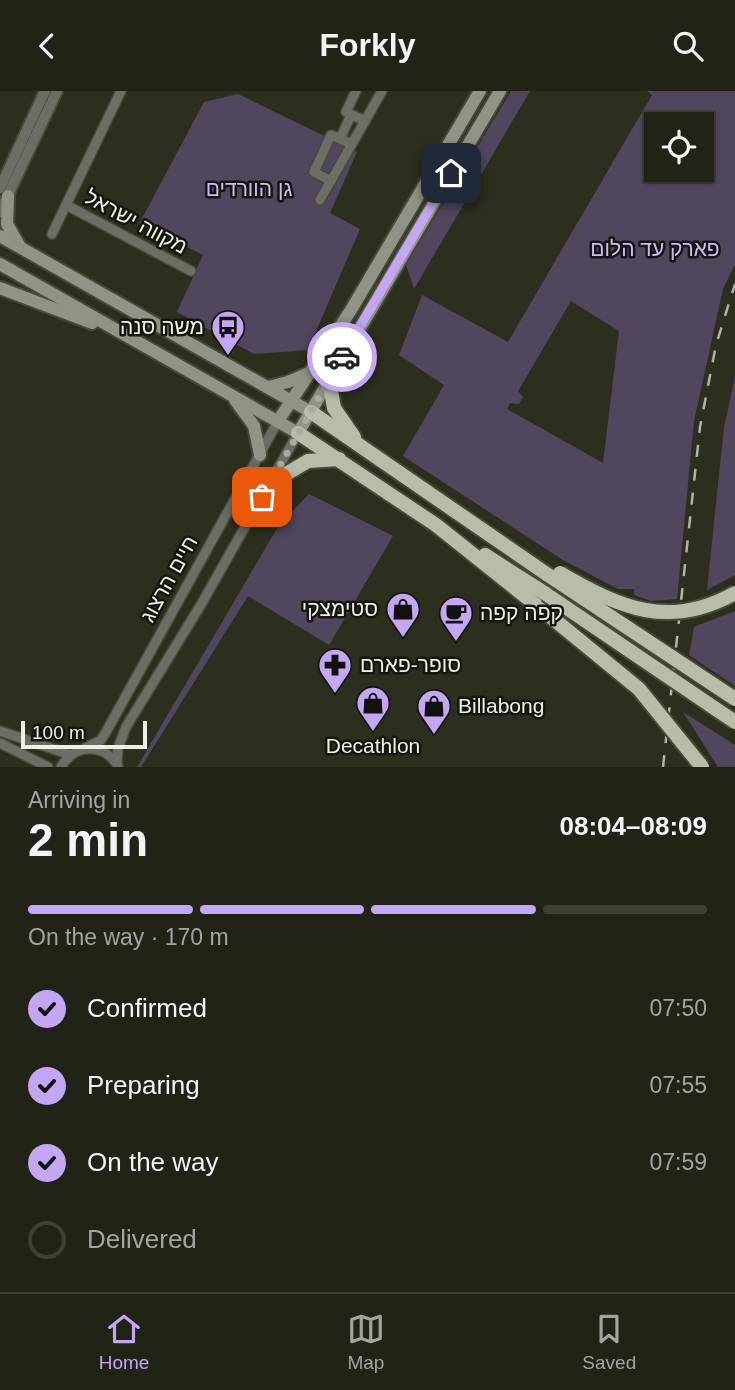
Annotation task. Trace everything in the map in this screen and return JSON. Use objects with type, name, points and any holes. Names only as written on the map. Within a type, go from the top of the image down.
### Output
[{"type":"highway","points":[[329,379],[337,415],[364,449]]},
{"type":"highway","points":[[311,412],[735,699]]},
{"type":"highway","points":[[298,433],[436,526],[546,594],[735,722]]},
{"type":"highway","points":[[268,484],[308,461],[339,459]]},
{"type":"highway","points":[[436,526],[639,689],[702,767]]},
{"type":"highway","points":[[549,571],[613,600],[649,612],[685,612],[711,605],[735,593]]},
{"type":"main road","points":[[278,421],[313,370],[480,91]]},
{"type":"main road","points":[[0,264],[298,433],[500,91]]},
{"type":"main road","points":[[4,192],[7,224],[24,251]]},
{"type":"main road","points":[[0,236],[311,412]]},
{"type":"main road","points":[[0,288],[122,334]]},
{"type":"main road","points":[[268,387],[296,380],[313,370]]},
{"type":"main road","points":[[230,394],[251,420],[260,455]]},
{"type":"street","points":[[0,212],[4,192],[45,91]]},
{"type":"street","points":[[4,192],[57,91]]},
{"type":"street","name":"מקווה ישראל","points":[[52,234],[121,91]]},
{"type":"street","points":[[356,91],[346,113],[365,121]]},
{"type":"street","points":[[320,200],[382,91]]},
{"type":"street","points":[[340,139],[351,115]]},
{"type":"street","points":[[331,181],[314,172],[331,135],[352,144]]},
{"type":"street","name":"מקווה ישראל","points":[[66,205],[191,271]]},
{"type":"street","name":"חיים הרצוג","points":[[71,755],[101,740],[106,732],[278,421]]},
{"type":"street","name":"חיים הרצוג","points":[[118,766],[118,748],[126,727],[159,677],[298,433]]},
{"type":"street","points":[[0,730],[71,755],[61,767]]},
{"type":"street","points":[[0,743],[48,767]]},
{"type":"street","points":[[86,748],[104,751],[118,766]]},
{"type":"green space","points":[[511,91],[530,91],[414,289],[406,265]]},
{"type":"green space","name":"פארק עד הלום","points":[[647,91],[735,91],[735,264],[723,289],[694,421],[677,599],[651,601],[634,595],[634,589],[618,589],[563,560],[403,456],[444,385],[399,355],[422,295],[508,342],[652,95]],"holes":[[[571,301],[619,331],[603,463],[507,409],[510,403],[519,404],[523,397],[518,391]]]},
{"type":"green space","name":"גן הוורדים","points":[[238,94],[357,152],[330,213],[360,229],[308,350],[254,354],[177,312],[203,255],[139,224],[204,102]]},
{"type":"green space","points":[[735,377],[735,575],[707,590],[724,427]]},
{"type":"green space","points":[[309,494],[393,536],[329,645],[248,596],[141,767],[137,767],[279,525]]},
{"type":"green space","points":[[735,611],[735,686],[689,655],[694,627]]},
{"type":"green space","points":[[683,712],[735,745],[735,767],[718,767]]},
{"type":"railway","points":[[663,767],[700,427],[716,345],[735,284]]},
{"type":"way so far","points":[[262,497],[342,357]]},
{"type":"place","name":"משה סנה","points":[[228,357]]},
{"type":"place","name":"סטימצקי","points":[[403,639]]},
{"type":"place","name":"קפה קפה","points":[[456,643]]},
{"type":"place","name":"סופר-פארם","points":[[335,695]]},
{"type":"place","name":"Decathlon","points":[[373,733]]},
{"type":"place","name":"Billabong","points":[[434,736]]},
{"type":"route","points":[[342,357],[451,173]]}]
